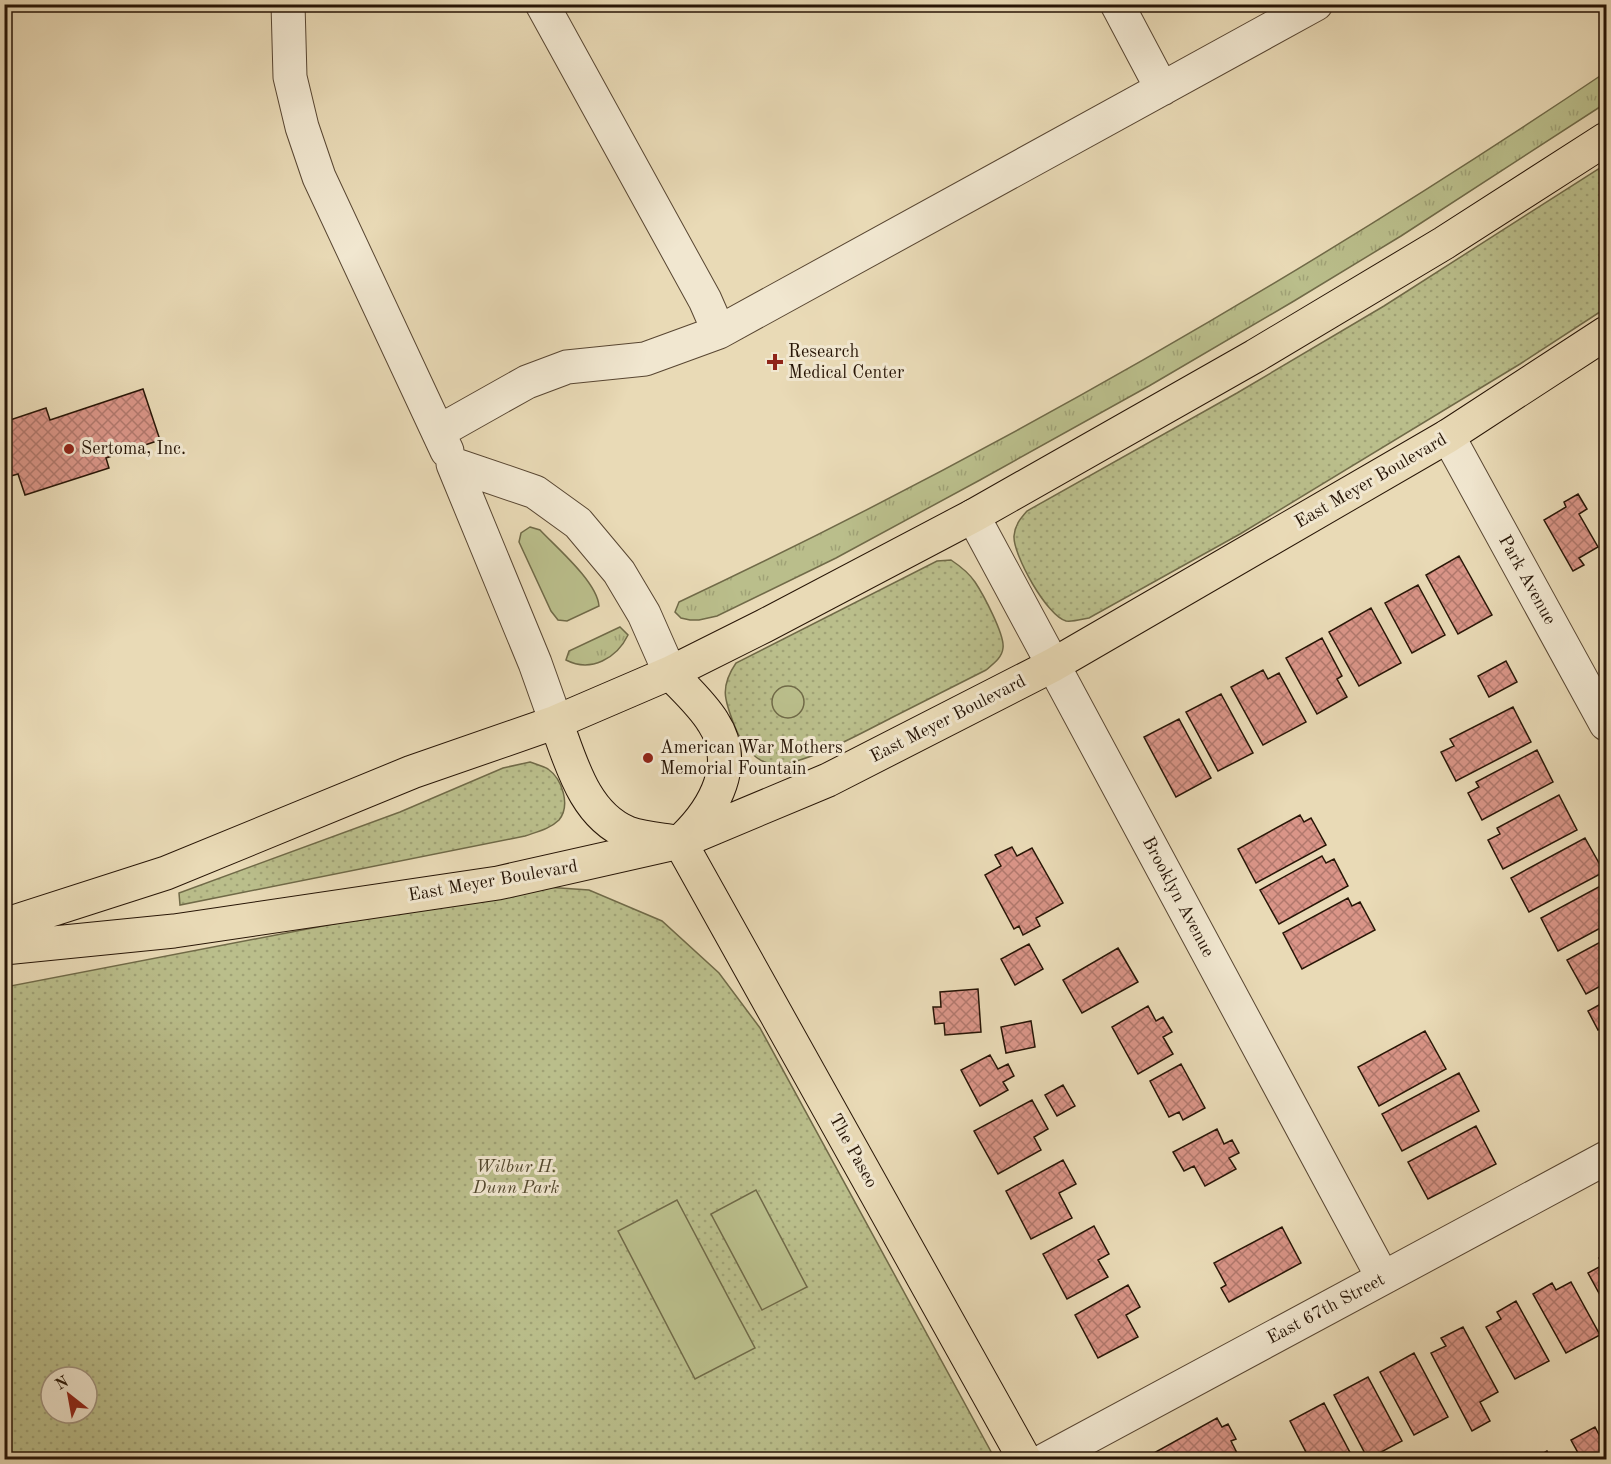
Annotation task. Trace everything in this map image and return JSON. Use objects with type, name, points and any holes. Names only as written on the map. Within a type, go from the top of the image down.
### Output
[{"type":"main road","points":[[4,925],[166,873],[412,772],[556,722],[670,673],[973,516],[1244,362],[1444,243],[1606,139]]},
{"type":"main road","name":"East Meyer Boulevard","points":[[4,948],[174,931],[498,882],[680,842],[828,780],[1053,665],[1448,436],[1606,333]]},
{"type":"main road","points":[[556,722],[573,769],[595,807],[610,822],[626,832],[680,842],[712,806],[720,788],[725,766],[723,743],[713,722],[670,673]]},
{"type":"main road","name":"The Paseo","points":[[680,842],[1025,1460]]},
{"type":"street","points":[[288,4],[290,77],[302,127],[316,167],[453,464],[535,663],[556,722]]},
{"type":"street","points":[[542,4],[705,300],[719,332]]},
{"type":"street","points":[[1117,4],[1162,89]]},
{"type":"street","points":[[438,432],[527,382],[567,367],[645,359],[719,332],[1316,4]]},
{"type":"street","name":"Park Avenue","points":[[1448,436],[1606,724]]},
{"type":"street","points":[[453,464],[535,492],[578,523],[619,572],[644,614],[670,673]]},
{"type":"street","name":"Brooklyn Avenue","points":[[973,516],[1383,1278]]},
{"type":"street","name":"East 67th Street","points":[[1045,1460],[1606,1158]]},
{"type":"green space","points":[[1606,72],[1606,103],[1401,236],[1149,386],[836,558],[717,616],[690,620],[681,618],[675,612],[679,602],[918,483],[1153,355],[1382,217]]},
{"type":"green space","points":[[1606,164],[1606,308],[1520,364],[1240,534],[1089,618],[1066,621],[1058,617],[1041,597],[1025,570],[1015,545],[1015,529],[1027,511],[1237,393],[1384,306]]},
{"type":"green space","points":[[530,527],[540,530],[584,576],[597,597],[599,606],[567,621],[558,620],[551,611],[519,542],[521,533]]},
{"type":"green space","points":[[951,560],[975,582],[1001,634],[1003,648],[1001,655],[994,663],[986,670],[815,755],[784,764],[772,764],[759,759],[749,750],[738,733],[726,702],[727,680],[736,663],[937,561]]},
{"type":"green space","points":[[620,627],[628,635],[617,650],[602,661],[585,665],[566,660],[569,651]]},
{"type":"green space","points":[[788,686],[799,691],[804,702],[799,713],[788,718],[777,713],[772,702],[777,691]]},
{"type":"green space","points":[[530,762],[553,773],[563,793],[563,814],[559,820],[543,830],[525,836],[180,905],[179,893],[400,812],[503,768]]},
{"type":"green space","name":"Wilbur H. Dunn Park","points":[[531,886],[589,890],[662,921],[719,973],[760,1028],[995,1459],[5,1460],[5,987]]},
{"type":"green space","points":[[756,1190],[807,1287],[762,1310],[711,1214]]},
{"type":"green space","points":[[677,1200],[755,1348],[695,1379],[618,1231]]},
{"type":"building","name":"Sertoma, Inc.","points":[[143,389],[160,440],[106,458],[109,468],[25,495],[18,474],[4,478],[4,422],[46,408],[50,420]]},
{"type":"building","points":[[1578,494],[1587,509],[1579,514],[1598,547],[1579,558],[1584,565],[1573,571],[1544,520],[1566,507],[1564,502]]},
{"type":"building","points":[[1459,556],[1492,615],[1458,634],[1426,575]]},
{"type":"building","points":[[1418,585],[1445,635],[1412,653],[1385,603]]},
{"type":"building","points":[[1371,608],[1401,663],[1359,686],[1329,632]]},
{"type":"building","points":[[1322,638],[1342,676],[1337,679],[1347,697],[1317,714],[1286,658]]},
{"type":"building","points":[[1506,661],[1517,682],[1489,697],[1478,676]]},
{"type":"building","points":[[1263,670],[1268,679],[1279,673],[1306,722],[1263,745],[1231,687]]},
{"type":"building","points":[[1221,694],[1253,753],[1218,771],[1186,712]]},
{"type":"building","points":[[1513,707],[1531,742],[1456,781],[1441,752],[1454,746],[1450,739]]},
{"type":"building","points":[[1179,719],[1211,778],[1176,797],[1144,737]]},
{"type":"building","points":[[1537,750],[1553,782],[1482,820],[1468,793],[1479,787],[1476,782]]},
{"type":"building","points":[[1559,795],[1577,830],[1503,869],[1488,840],[1500,834],[1497,828]]},
{"type":"building","points":[[1300,815],[1304,822],[1311,818],[1326,845],[1256,883],[1238,849]]},
{"type":"building","points":[[1585,838],[1604,872],[1529,912],[1511,878]]},
{"type":"building","points":[[1012,847],[1017,856],[1032,848],[1063,903],[1036,918],[1040,926],[1023,935],[1019,926],[1014,929],[985,875],[1001,866],[995,855]]},
{"type":"building","points":[[1322,856],[1326,863],[1334,859],[1348,886],[1279,924],[1260,890]]},
{"type":"building","points":[[1606,883],[1606,925],[1558,951],[1541,918]]},
{"type":"building","points":[[1348,898],[1352,906],[1360,902],[1375,930],[1302,969],[1283,933]]},
{"type":"building","points":[[1606,939],[1606,983],[1586,994],[1567,960]]},
{"type":"building","points":[[1029,944],[1043,969],[1015,985],[1001,959]]},
{"type":"building","points":[[1118,948],[1138,982],[1082,1013],[1063,980]]},
{"type":"building","points":[[978,989],[981,1032],[945,1035],[944,1023],[935,1024],[933,1007],[941,1007],[940,992]]},
{"type":"building","points":[[1606,1001],[1606,1026],[1598,1030],[1588,1011]]},
{"type":"building","points":[[1148,1006],[1156,1021],[1163,1017],[1172,1032],[1163,1037],[1173,1054],[1138,1074],[1112,1027]]},
{"type":"building","points":[[1031,1021],[1035,1047],[1006,1053],[1001,1027]]},
{"type":"building","points":[[1425,1031],[1446,1069],[1379,1106],[1358,1067]]},
{"type":"building","points":[[990,1055],[998,1069],[1008,1064],[1014,1076],[1003,1082],[1008,1090],[980,1106],[961,1070]]},
{"type":"building","points":[[1181,1064],[1205,1108],[1183,1120],[1179,1112],[1169,1117],[1150,1081]]},
{"type":"building","points":[[1459,1073],[1479,1111],[1402,1151],[1382,1114]]},
{"type":"building","points":[[1063,1085],[1075,1106],[1057,1116],[1045,1095]]},
{"type":"building","points":[[1032,1100],[1048,1129],[1034,1137],[1041,1150],[998,1174],[974,1131]]},
{"type":"building","points":[[1476,1126],[1496,1164],[1428,1199],[1408,1162]]},
{"type":"building","points":[[1217,1129],[1224,1144],[1232,1140],[1239,1153],[1229,1158],[1236,1169],[1205,1186],[1194,1166],[1184,1171],[1173,1152]]},
{"type":"building","points":[[1063,1160],[1076,1184],[1059,1193],[1072,1218],[1031,1239],[1006,1191]]},
{"type":"building","points":[[1094,1226],[1109,1254],[1098,1260],[1108,1277],[1067,1299],[1043,1254]]},
{"type":"building","points":[[1282,1227],[1301,1263],[1229,1302],[1221,1288],[1226,1285],[1214,1263]]},
{"type":"building","points":[[1606,1254],[1606,1306],[1588,1273],[1603,1265],[1599,1258]]},
{"type":"building","points":[[1571,1282],[1600,1335],[1566,1353],[1533,1294],[1552,1283],[1556,1290]]},
{"type":"building","points":[[1128,1285],[1140,1307],[1126,1315],[1138,1337],[1098,1358],[1075,1315]]},
{"type":"building","points":[[1516,1301],[1549,1361],[1515,1379],[1486,1327],[1501,1319],[1497,1312]]},
{"type":"building","points":[[1463,1327],[1498,1392],[1480,1402],[1490,1421],[1472,1431],[1431,1353],[1446,1346],[1441,1338]]},
{"type":"building","points":[[1414,1353],[1448,1417],[1414,1435],[1380,1372]]},
{"type":"building","points":[[1368,1377],[1402,1441],[1368,1459],[1334,1395]]},
{"type":"building","points":[[1324,1403],[1354,1460],[1310,1460],[1290,1421]]},
{"type":"building","points":[[1217,1418],[1222,1427],[1228,1424],[1236,1439],[1231,1441],[1237,1453],[1225,1460],[1155,1460],[1152,1454]]},
{"type":"building","points":[[1595,1427],[1606,1448],[1606,1453],[1594,1460],[1582,1460],[1571,1440]]},
{"type":"building","points":[[1547,1451],[1552,1460],[1531,1460]]},
{"type":"place","name":"Research Medical Center","points":[[775,362]]},
{"type":"place","name":"Sertoma, Inc.","points":[[69,449]]},
{"type":"place","name":"American War Mothers Memorial Fountain","points":[[648,758]]}]
